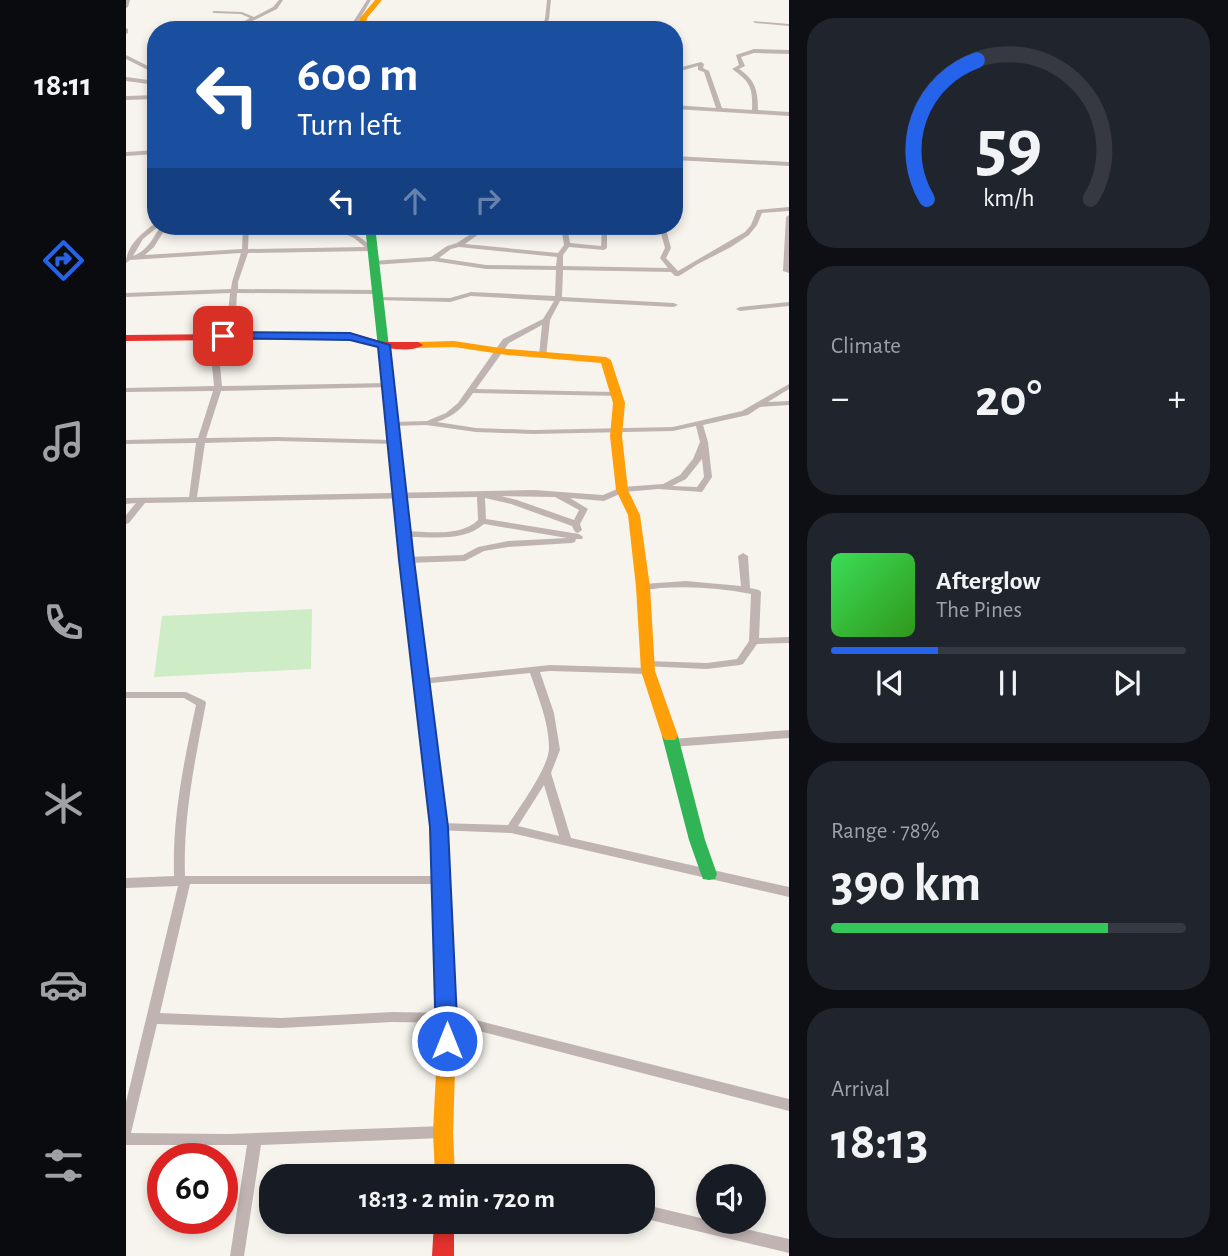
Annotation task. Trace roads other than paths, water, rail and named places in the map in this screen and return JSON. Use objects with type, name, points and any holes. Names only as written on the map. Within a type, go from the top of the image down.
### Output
[{"type":"main road","points":[[363,21],[379,0]]},
{"type":"main road","points":[[371,235],[406,560],[439,827],[448,1018],[443,1132],[445,1164]]},
{"type":"main road","points":[[126,338],[350,337],[384,345],[454,344],[499,351],[606,360],[619,403],[617,429],[622,490],[634,515],[643,587],[648,668],[672,743],[696,840],[709,874]]},
{"type":"main road","points":[[443,1256],[444,1234]]},
{"type":"street","points":[[126,7],[128,0]]},
{"type":"street","points":[[247,21],[275,8],[281,0]]},
{"type":"street","points":[[356,21],[369,0]]},
{"type":"street","points":[[546,21],[549,0]]},
{"type":"street","points":[[214,12],[242,13],[253,18]]},
{"type":"street","points":[[755,22],[789,25]]},
{"type":"street","points":[[755,111],[754,88],[746,74],[735,69],[742,66],[738,56],[754,51],[789,52]]},
{"type":"street","points":[[126,57],[147,68]]},
{"type":"street","points":[[683,69],[701,64],[700,69],[706,71],[720,110]]},
{"type":"street","points":[[126,79],[147,82]]},
{"type":"street","points":[[129,98],[147,96]]},
{"type":"street","points":[[683,108],[789,114]]},
{"type":"street","points":[[126,154],[147,153]]},
{"type":"street","points":[[683,158],[789,164]]},
{"type":"street","points":[[664,235],[668,248],[663,258],[677,275],[708,254],[744,236],[754,226],[759,211],[789,209]]},
{"type":"street","points":[[789,217],[786,271],[789,271]]},
{"type":"street","points":[[126,259],[147,232]]},
{"type":"street","points":[[136,258],[152,246],[159,235]]},
{"type":"street","points":[[193,498],[201,440],[218,388],[216,366],[232,313],[234,291],[245,251],[246,235]]},
{"type":"street","points":[[351,235],[372,256]]},
{"type":"street","points":[[459,245],[474,235]]},
{"type":"street","points":[[543,355],[546,320],[558,299],[561,255],[567,245],[565,235]]},
{"type":"street","points":[[567,245],[604,248],[605,235]]},
{"type":"street","points":[[433,259],[449,247],[459,245],[561,255]]},
{"type":"street","points":[[126,259],[245,251],[433,259],[486,267],[673,270]]},
{"type":"street","points":[[126,295],[234,291],[450,299],[471,294],[674,304]]},
{"type":"street","points":[[740,309],[789,303]]},
{"type":"street","points":[[426,423],[449,415],[472,391],[506,341],[546,320]]},
{"type":"street","points":[[126,390],[388,385]]},
{"type":"street","points":[[391,424],[426,423],[476,430],[673,429],[745,413],[789,386]]},
{"type":"street","points":[[472,391],[615,394]]},
{"type":"street","points":[[757,406],[789,403]]},
{"type":"street","points":[[650,487],[699,490],[708,477],[699,423]]},
{"type":"street","points":[[126,442],[393,442]]},
{"type":"street","points":[[126,501],[481,494],[555,494],[604,498],[622,490],[665,486],[683,477],[697,460],[704,442]]},
{"type":"street","points":[[404,534],[464,532],[478,527],[482,521],[481,494]]},
{"type":"street","points":[[481,494],[514,502],[576,524]]},
{"type":"street","points":[[555,494],[584,509],[576,524],[579,537]]},
{"type":"street","points":[[126,521],[143,500]]},
{"type":"street","points":[[482,521],[579,537]]},
{"type":"street","points":[[406,560],[465,558],[481,549],[508,544],[572,540],[579,537]]},
{"type":"street","points":[[743,556],[746,590]]},
{"type":"street","points":[[422,681],[534,670],[707,666],[740,662],[754,641],[756,592],[724,585],[674,583],[643,587]]},
{"type":"street","points":[[754,641],[789,640]]},
{"type":"street","points":[[511,829],[546,773],[555,750],[550,713],[534,670]]},
{"type":"street","points":[[126,695],[186,695],[201,703],[183,798],[178,856],[182,881],[126,1130]]},
{"type":"street","points":[[672,743],[788,735]]},
{"type":"street","points":[[546,773],[566,841]]},
{"type":"street","points":[[439,827],[511,829],[789,892]]},
{"type":"street","points":[[126,883],[440,880]]},
{"type":"street","points":[[153,1018],[281,1023],[392,1017],[448,1018],[789,1105]]},
{"type":"street","points":[[126,1139],[443,1132]]},
{"type":"street","points":[[237,1256],[255,1138]]},
{"type":"street","points":[[655,1214],[789,1246]]}]
